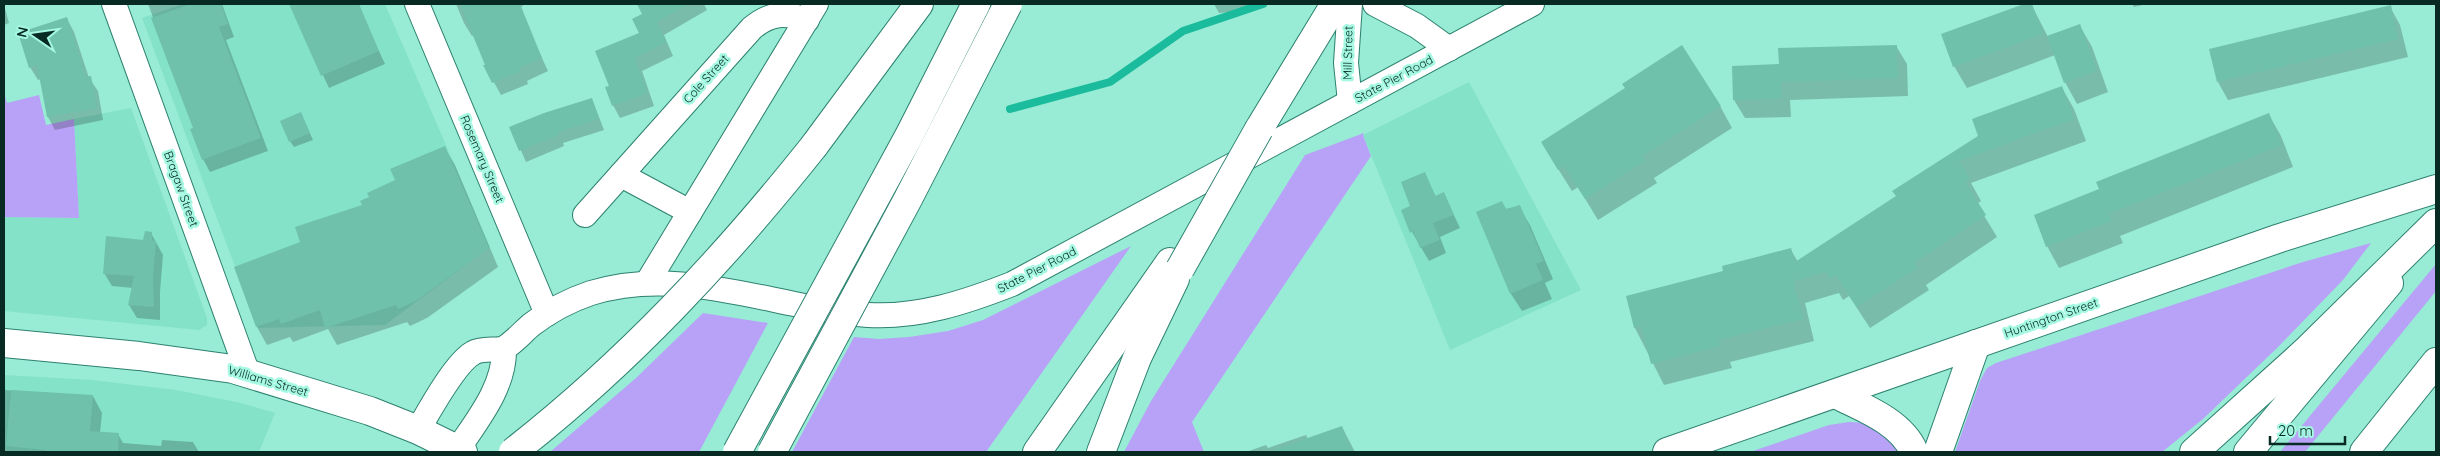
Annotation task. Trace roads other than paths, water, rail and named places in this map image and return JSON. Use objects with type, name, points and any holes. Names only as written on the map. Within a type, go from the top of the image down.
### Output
[{"type":"main road","points":[[513,452],[602,378],[645,338],[715,266],[814,146],[919,4]]},
{"type":"main road","points":[[737,452],[909,136],[976,4]]},
{"type":"main road","points":[[772,452],[908,199],[1008,4]]},
{"type":"main road","points":[[1037,452],[1175,266],[1335,4]]},
{"type":"main road","name":"Huntington Street","points":[[1667,452],[2352,215],[2436,189]]},
{"type":"main road","points":[[2194,452],[2306,351],[2436,224]]},
{"type":"main road","points":[[2248,452],[2436,224]]},
{"type":"main road","points":[[1101,452],[1175,266]]},
{"type":"main road","name":"Williams Street","points":[[4,343],[139,356],[233,369],[370,410],[418,430],[460,451]]},
{"type":"main road","points":[[1938,452],[1976,344]]},
{"type":"main road","points":[[2364,452],[2436,362]]},
{"type":"main road","points":[[1835,394],[1866,409],[1900,432],[1914,452]]},
{"type":"street","name":"Bragaw Street","points":[[114,4],[248,374]]},
{"type":"street","name":"Rosemary Street","points":[[416,4],[546,314]]},
{"type":"street","name":"Mill Street","points":[[1350,4],[1346,64],[1350,102]]},
{"type":"street","points":[[1375,4],[1418,26],[1448,49]]},
{"type":"street","name":"State Pier Road","points":[[504,349],[546,314],[590,294],[647,283],[687,285],[868,315],[915,313],[968,301],[1034,273],[1532,4]]},
{"type":"street","name":"Cole Street","points":[[585,215],[752,28],[763,19],[779,14],[812,12]]},
{"type":"street","name":"Cole Street","points":[[647,283],[812,12]]},
{"type":"street","points":[[621,175],[690,212]]},
{"type":"street","points":[[418,430],[445,386],[470,355],[481,350],[504,349],[505,362],[500,379],[460,451]]},
{"type":"waterway","points":[[1010,109],[1110,82],[1183,31],[1263,4]]}]
